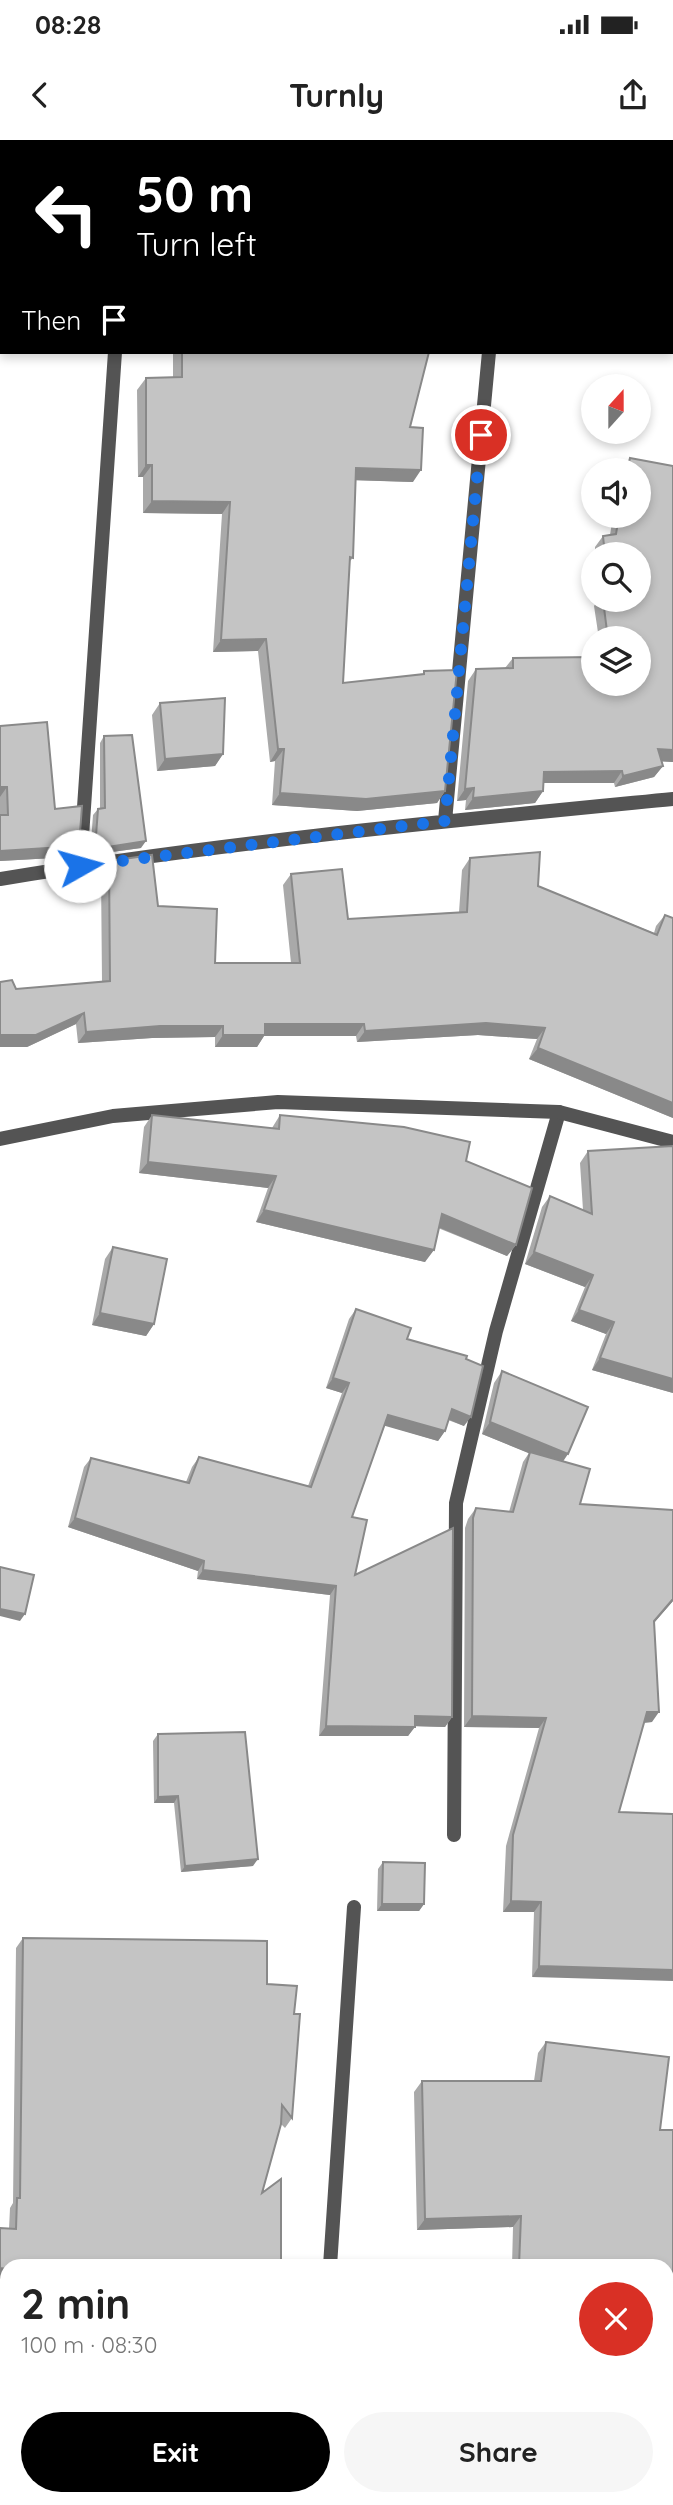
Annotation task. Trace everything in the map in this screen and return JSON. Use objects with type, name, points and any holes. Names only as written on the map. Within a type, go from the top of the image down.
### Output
[{"type":"street","points":[[80,866],[115,354]]},
{"type":"street","points":[[445,821],[489,354]]},
{"type":"street","points":[[0,878],[445,821],[673,799]]},
{"type":"street","points":[[0,1139],[113,1116],[278,1102],[559,1112],[673,1142]]},
{"type":"street","points":[[454,1835],[456,1503],[496,1331],[559,1112]]},
{"type":"street","points":[[330,2259],[354,1907]]},
{"type":"building","points":[[182,354],[428,354],[410,427],[423,428],[421,470],[356,468],[353,558],[350,557],[343,683],[424,674],[424,671],[457,670],[445,791],[366,799],[280,793],[284,749],[278,749],[266,639],[221,640],[230,502],[152,501],[152,465],[146,465],[146,378],[182,377]]},
{"type":"building","points":[[651,462],[673,466],[673,750],[658,749],[663,766],[623,776],[622,771],[544,772],[543,791],[473,798],[474,788],[465,789],[476,669],[513,668],[513,658],[581,657],[581,696],[651,696],[651,626],[606,626],[605,612],[651,612],[651,542],[604,542],[603,536],[616,534],[617,528],[651,528]]},
{"type":"building","points":[[225,698],[223,754],[165,759],[160,703]]},
{"type":"building","points":[[47,722],[55,809],[82,806],[79,846],[0,851],[0,815],[8,815],[7,787],[0,787],[0,726]]},
{"type":"building","points":[[132,735],[146,841],[95,849],[98,809],[105,808],[104,736]]},
{"type":"building","points":[[540,852],[538,886],[657,935],[665,915],[673,918],[673,1103],[538,1048],[545,1028],[486,1023],[365,1031],[364,1024],[265,1024],[265,1035],[223,1035],[223,1026],[160,1026],[86,1032],[84,1013],[36,1035],[0,1035],[0,982],[12,980],[16,989],[110,981],[109,861],[152,855],[158,906],[217,909],[215,963],[300,963],[291,874],[342,869],[348,919],[467,912],[470,858]]},
{"type":"building","points":[[152,1115],[279,1129],[280,1115],[404,1127],[470,1142],[466,1161],[532,1188],[516,1245],[442,1214],[434,1250],[264,1210],[276,1176],[148,1162]]},
{"type":"building","points":[[673,1146],[673,1379],[600,1358],[614,1322],[579,1310],[593,1275],[534,1252],[550,1196],[592,1214],[588,1151]]},
{"type":"building","points":[[113,1247],[167,1259],[154,1324],[100,1313]]},
{"type":"building","points":[[356,1309],[411,1328],[407,1339],[467,1356],[466,1359],[483,1366],[471,1417],[452,1409],[445,1431],[388,1415],[352,1517],[367,1520],[355,1575],[453,1528],[452,1717],[415,1716],[415,1727],[326,1726],[336,1586],[203,1570],[204,1561],[75,1518],[91,1458],[189,1483],[199,1457],[311,1487],[349,1383],[333,1378]]},
{"type":"building","points":[[502,1371],[588,1407],[568,1454],[490,1422]]},
{"type":"building","points":[[530,1452],[590,1469],[580,1504],[673,1510],[673,1599],[654,1621],[659,1712],[647,1712],[619,1812],[673,1814],[673,1970],[539,1966],[541,1902],[511,1901],[513,1835],[546,1718],[472,1716],[473,1518],[476,1508],[513,1512]]},
{"type":"building","points":[[0,1567],[34,1575],[25,1614],[0,1609]]},
{"type":"building","points":[[245,1732],[258,1859],[185,1866],[178,1796],[158,1797],[158,1734]]},
{"type":"building","points":[[383,1862],[425,1863],[424,1904],[382,1904]]},
{"type":"building","points":[[23,1938],[267,1941],[267,1984],[297,1986],[294,2014],[300,2014],[292,2118],[282,2105],[281,2124],[262,2193],[281,2179],[281,2259],[0,2259],[0,2228],[16,2229],[17,2198],[20,2198]]},
{"type":"building","points":[[546,2042],[669,2057],[660,2130],[673,2130],[673,2259],[519,2259],[521,2216],[425,2219],[422,2081],[541,2081]]},
{"type":"route","points":[[80,866],[445,821],[481,435]]}]
